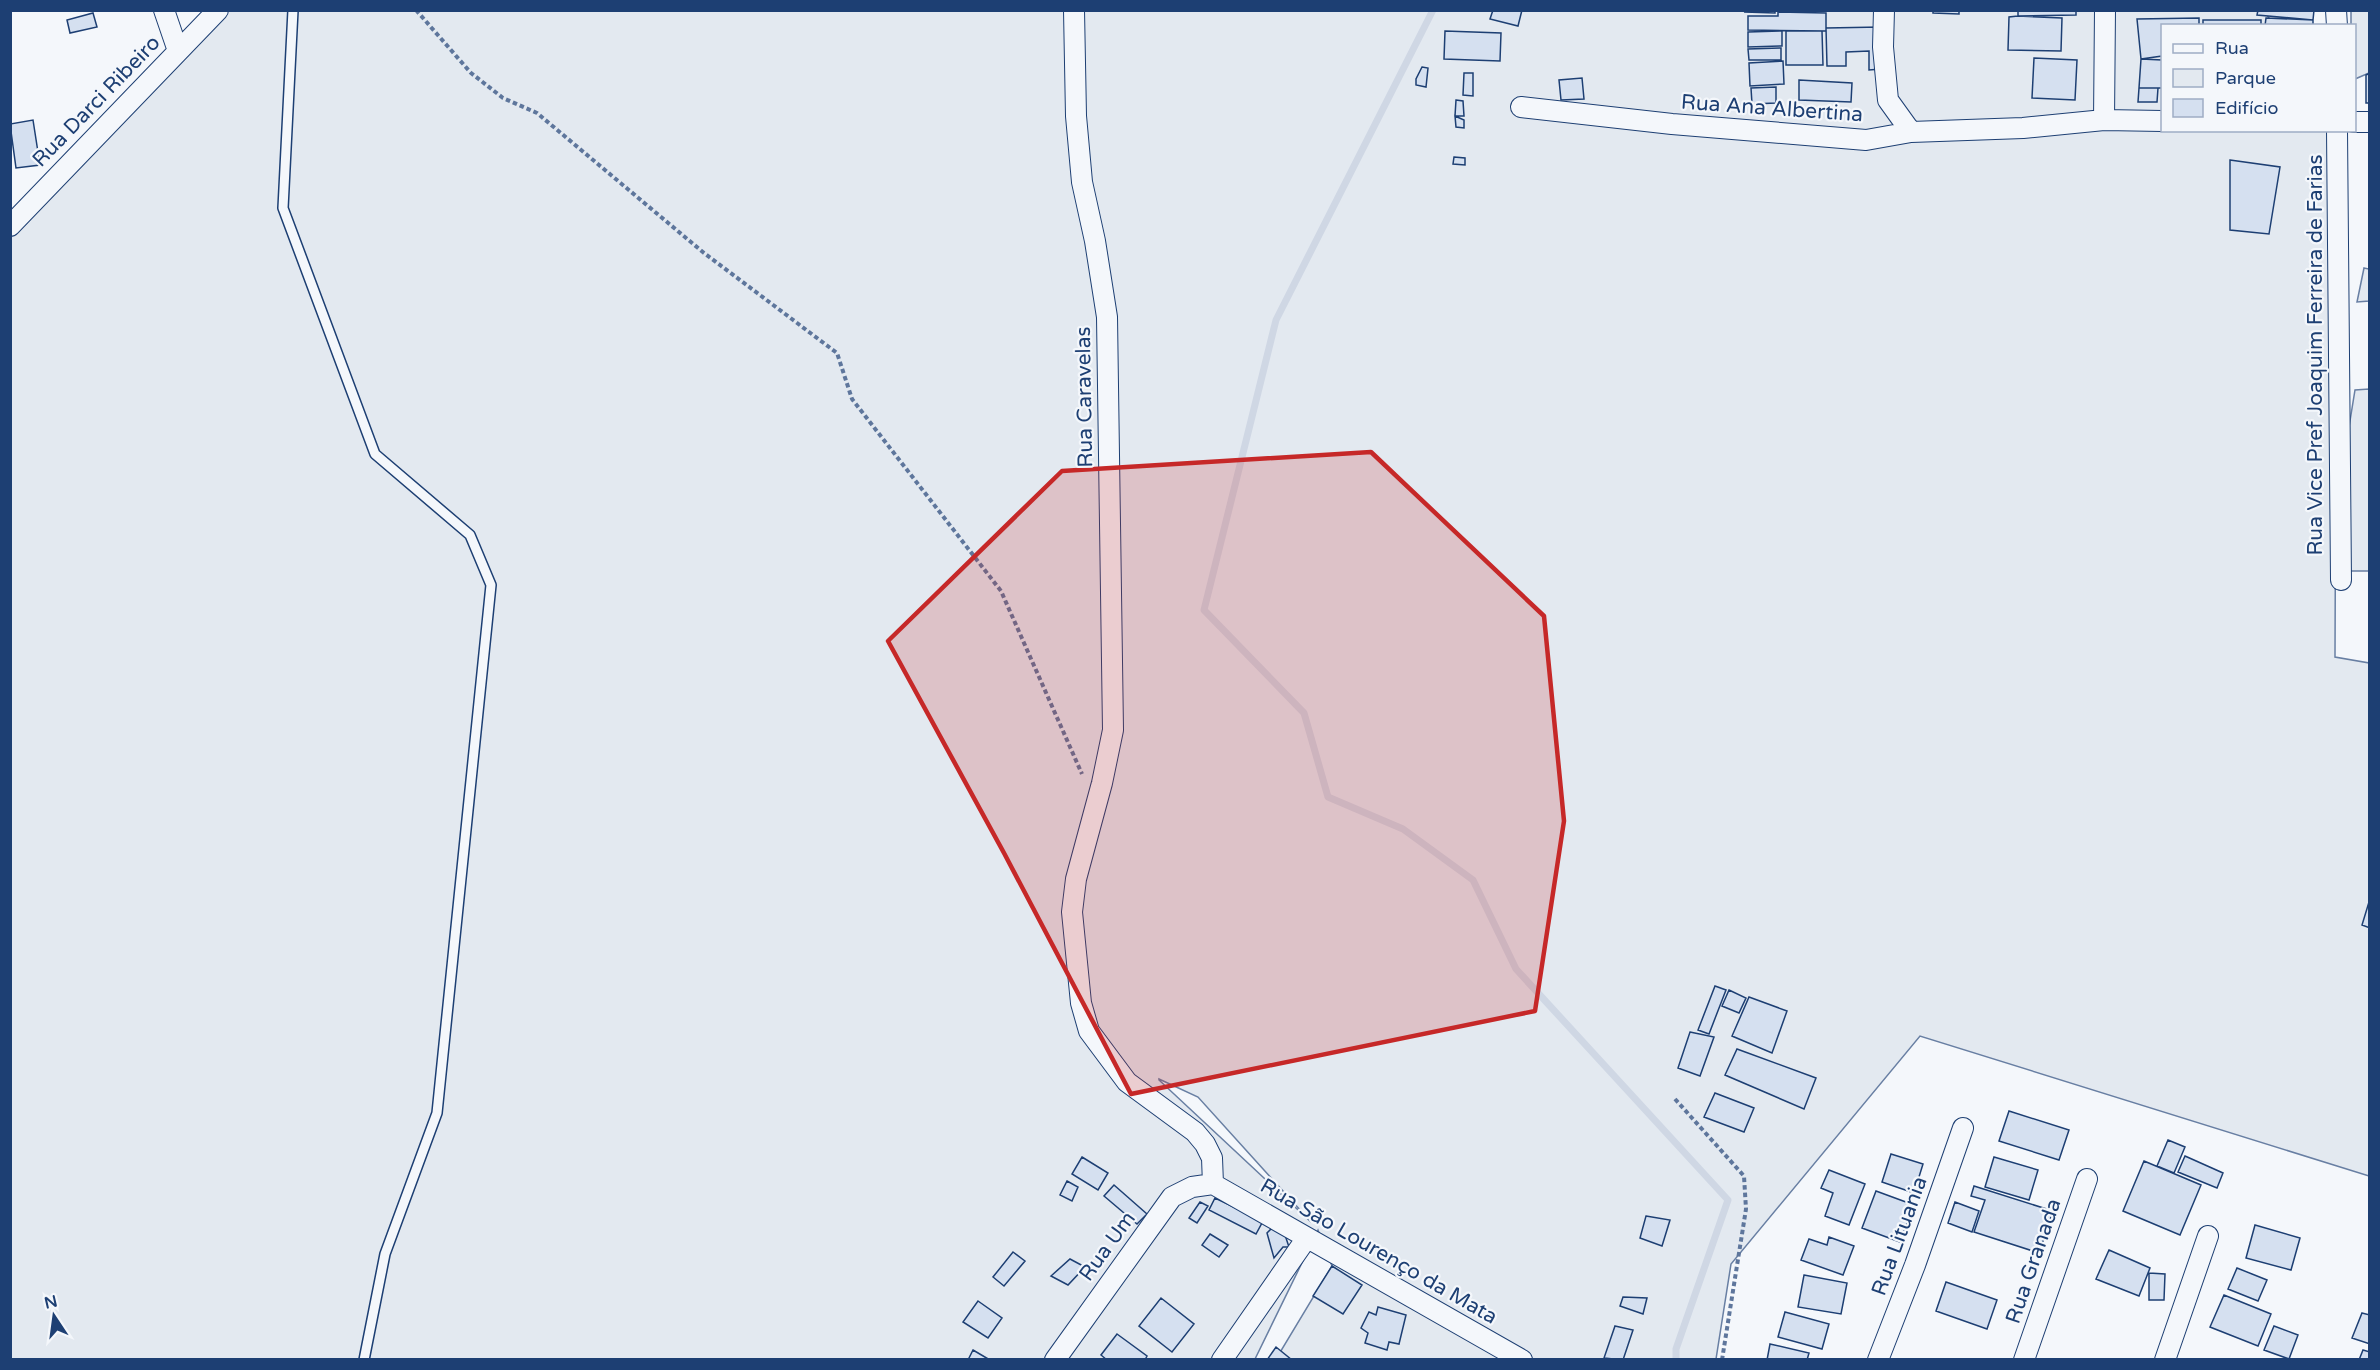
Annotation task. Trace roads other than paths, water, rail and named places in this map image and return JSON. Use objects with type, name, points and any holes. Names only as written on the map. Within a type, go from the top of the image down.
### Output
[{"type":"street","points":[[164,10],[178,51]]},
{"type":"street","name":"Rua Darci Ribeiro","points":[[10,226],[218,10]]},
{"type":"street","name":"Rua Caravelas","points":[[1074,10],[1075,106],[1081,171],[1107,316],[1113,730],[1102,783],[1076,879],[1072,912],[1081,1003],[1089,1031],[1127,1082],[1196,1132],[1212,1158],[1213,1184]]},
{"type":"street","points":[[1884,10],[1883,47],[1888,100],[1911,132]]},
{"type":"street","points":[[2104,120],[2105,10]]},
{"type":"street","name":"Rua Ana Albertina","points":[[1521,107],[1672,124],[1866,140],[1911,132],[2023,128],[2104,120],[2161,121]]},
{"type":"street","name":"Rua Vice Pref Joaquim Ferreira de Farias","points":[[2337,132],[2341,580]]},
{"type":"street","name":"Rua Lituania","points":[[1878,1359],[1915,1265],[1963,1128]]},
{"type":"street","name":"Rua Granada","points":[[2024,1359],[2087,1179]]},
{"type":"street","name":"Rua São Lourenço da Mata","points":[[1213,1184],[1306,1239],[1522,1359]]},
{"type":"street","name":"Rua Um","points":[[1055,1359],[1172,1197],[1187,1188],[1213,1184]]},
{"type":"street","points":[[2165,1359],[2208,1236]]},
{"type":"street","points":[[1222,1359],[1306,1239]]},
{"type":"lane","points":[[293,10],[283,208],[375,454],[470,536],[492,585],[436,1113],[384,1254],[364,1359]]},
{"type":"waterway","points":[[1433,10],[1276,320],[1204,610],[1304,713],[1328,797],[1403,829],[1473,880],[1516,969],[1728,1200],[1676,1349],[1676,1360]]}]
